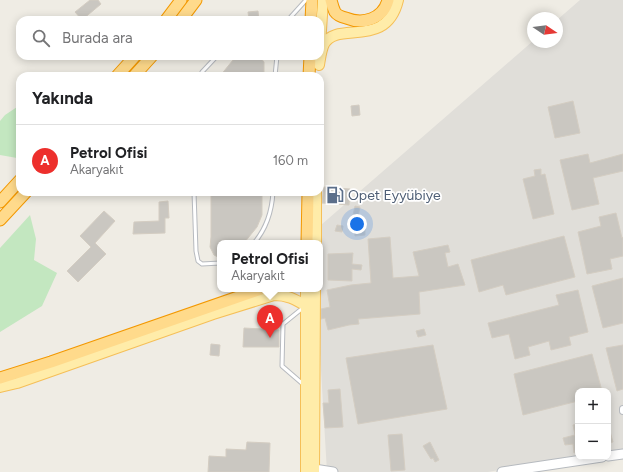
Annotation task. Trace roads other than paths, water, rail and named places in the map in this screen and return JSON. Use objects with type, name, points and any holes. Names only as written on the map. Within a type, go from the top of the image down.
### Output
[{"type":"highway","points":[[169,16],[181,0]]},
{"type":"highway","points":[[184,16],[196,0]]},
{"type":"highway","points":[[311,16],[312,0]]},
{"type":"highway","points":[[331,0],[336,13],[344,18],[365,22],[382,13],[388,0]]},
{"type":"highway","points":[[121,72],[131,60]]},
{"type":"highway","points":[[138,72],[148,60]]},
{"type":"highway","points":[[309,72],[310,60]]},
{"type":"highway","points":[[0,202],[16,184]]},
{"type":"highway","points":[[0,220],[22,196]]},
{"type":"highway","points":[[307,240],[308,196]]},
{"type":"highway","points":[[0,378],[51,362],[252,292]]},
{"type":"main road","points":[[322,16],[323,0]]},
{"type":"main road","points":[[324,44],[329,38],[336,34],[375,30],[391,17],[398,0]]},
{"type":"main road","points":[[319,61],[319,72]]},
{"type":"main road","points":[[316,196],[316,240]]},
{"type":"main road","points":[[306,292],[306,386],[311,471]]},
{"type":"main road","points":[[311,471],[315,292]]},
{"type":"main road","points":[[0,387],[17,383],[213,314],[274,295],[283,295],[292,298],[306,306]]},
{"type":"street","points":[[611,456],[623,454]]},
{"type":"street","points":[[502,472],[582,460]]},
{"type":"street","points":[[311,471],[333,472]]},
{"type":"lane","points":[[292,16],[306,0]]},
{"type":"lane","points":[[202,72],[213,60]]},
{"type":"lane","points":[[276,72],[277,60]]},
{"type":"lane","points":[[194,196],[196,251],[198,261],[202,264],[217,263]]},
{"type":"lane","points":[[256,240],[266,224],[273,196]]},
{"type":"lane","points":[[306,306],[282,324],[282,366],[306,386]]},
{"type":"place","name":"Opet Eyyübiye","points":[[335,195]]},
{"type":"place","name":"Petrol Ofisi","points":[[270,338]]}]
